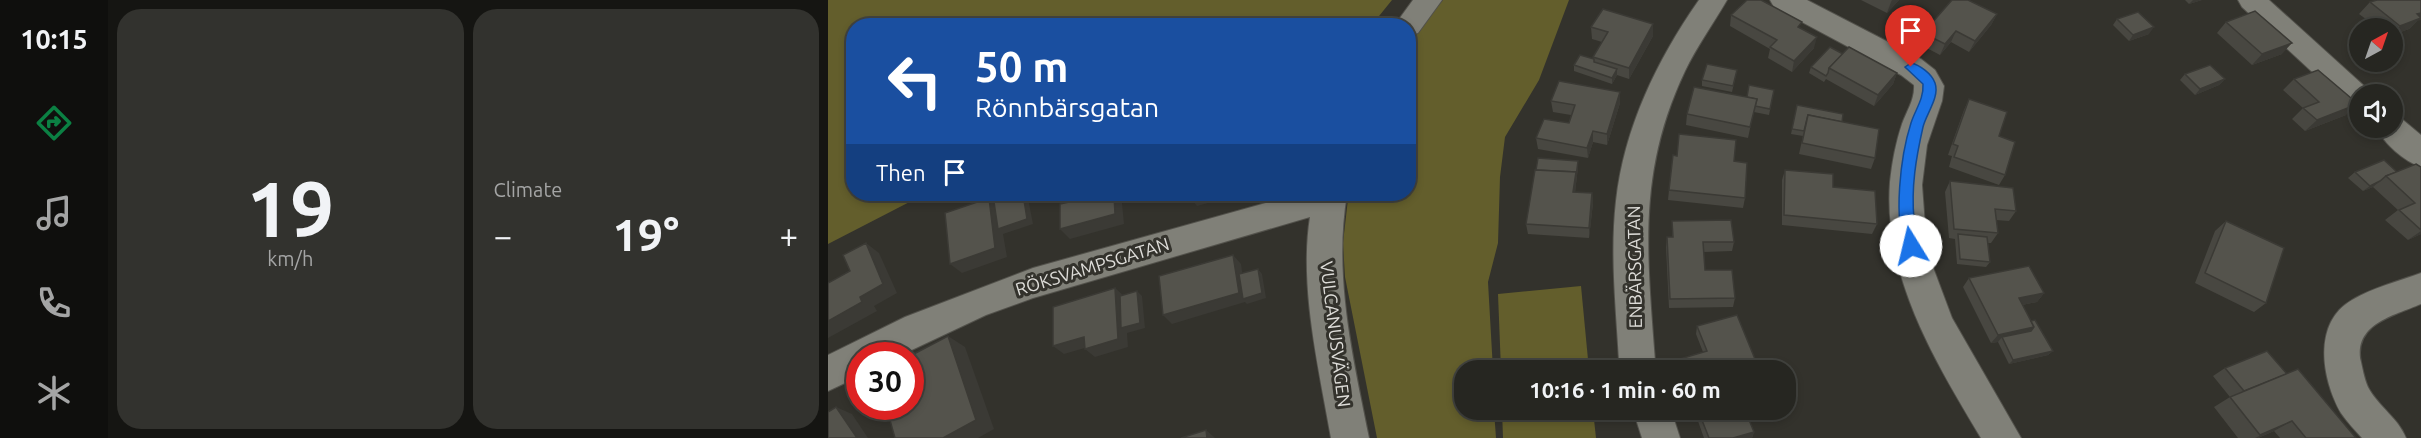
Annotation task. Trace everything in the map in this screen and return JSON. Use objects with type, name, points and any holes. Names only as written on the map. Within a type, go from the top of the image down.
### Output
[{"type":"street","points":[[1414,18],[1428,0]]},
{"type":"street","name":"ENBÄRSGATAN","points":[[1637,360],[1630,251],[1632,200],[1641,156],[1652,114],[1667,78],[1713,0]]},
{"type":"street","points":[[1784,0],[1911,67],[1923,75],[1929,83],[1930,93],[1917,123],[1907,168],[1907,219],[1911,246],[1929,310],[1943,340],[2002,438]]},
{"type":"street","points":[[2252,0],[2349,88]]},
{"type":"street","points":[[2403,138],[2421,154]]},
{"type":"street","name":"RÖKSVAMPSGATAN","points":[[886,342],[951,312],[1052,275],[1313,201]]},
{"type":"street","name":"VULCANUSVÄGEN","points":[[1330,201],[1326,244],[1326,281],[1332,336],[1350,438]]},
{"type":"street","points":[[2387,438],[2355,401],[2341,353],[2344,330],[2363,312],[2421,288]]},
{"type":"street","name":"RÖKSVAMPSGATAN","points":[[828,374],[846,364]]},
{"type":"street","points":[[1655,420],[1661,438]]},
{"type":"shaded area","points":[[828,0],[1392,0],[1377,18],[846,18],[846,201],[911,201],[828,244]]},
{"type":"shaded area","points":[[1443,0],[1569,0],[1539,80],[1505,137],[1500,177],[1498,243],[1488,282],[1492,360],[1454,360],[1454,420],[1495,420],[1496,438],[1377,438],[1345,277],[1343,243],[1348,201],[1416,201],[1416,33]]},
{"type":"shaded area","points":[[1581,286],[1588,360],[1501,360],[1498,294]]},
{"type":"shaded area","points":[[1502,420],[1594,420],[1596,438],[1503,438]]},
{"type":"building","points":[[1747,0],[1761,0],[1802,22],[1798,27],[1817,37],[1794,61],[1770,47],[1777,40],[1731,15]]},
{"type":"building","points":[[1952,0],[1968,0],[1997,14],[1975,41],[1956,31],[1945,44],[1923,33]]},
{"type":"building","points":[[2421,0],[2421,13],[2417,14],[2421,18],[2403,25],[2403,18],[2390,18],[2370,2]]},
{"type":"building","points":[[1603,9],[1653,24],[1629,68],[1593,57],[1608,32],[1591,27]]},
{"type":"building","points":[[2255,11],[2292,43],[2262,54],[2226,22]]},
{"type":"building","points":[[2138,12],[2154,27],[2133,35],[2117,19]]},
{"type":"building","points":[[1830,47],[1843,54],[1829,68],[1826,76],[1811,67]]},
{"type":"building","points":[[1849,47],[1897,73],[1878,95],[1829,68]]},
{"type":"building","points":[[1580,55],[1617,69],[1612,78],[1574,65]]},
{"type":"building","points":[[1707,64],[1737,70],[1733,86],[1702,80]]},
{"type":"building","points":[[2210,65],[2225,79],[2200,89],[2185,74]]},
{"type":"building","points":[[2318,70],[2349,96],[2349,108],[2317,120],[2303,108],[2319,102],[2294,79]]},
{"type":"building","points":[[1559,81],[1620,92],[1607,134],[1593,131],[1587,148],[1536,138],[1544,119],[1569,123],[1575,105],[1551,101]]},
{"type":"building","points":[[1749,85],[1774,90],[1770,109],[1755,106],[1757,99],[1747,97]]},
{"type":"building","points":[[1694,87],[1757,99],[1750,127],[1687,114]]},
{"type":"building","points":[[1969,99],[2007,112],[1999,136],[2015,142],[2005,175],[1954,157],[1958,146],[1953,144]]},
{"type":"building","points":[[1797,105],[1843,114],[1842,122],[1808,115],[1804,131],[1792,129]]},
{"type":"building","points":[[1808,115],[1879,129],[1875,158],[1802,143]]},
{"type":"building","points":[[1679,134],[1736,140],[1734,161],[1747,163],[1745,198],[1669,190],[1673,155],[1677,156]]},
{"type":"building","points":[[1538,158],[1578,161],[1576,177],[1576,172],[1536,170]]},
{"type":"building","points":[[2384,160],[2397,172],[2370,186],[2355,172]]},
{"type":"building","points":[[2416,164],[2421,167],[2421,230],[2399,210],[2415,203],[2386,176]]},
{"type":"building","points":[[1535,170],[1576,172],[1573,192],[1592,193],[1589,228],[1526,224]]},
{"type":"building","points":[[1785,170],[1833,174],[1833,187],[1875,191],[1877,224],[1784,215]]},
{"type":"building","points":[[1950,181],[2013,188],[2016,211],[1995,209],[1998,233],[1954,229]]},
{"type":"building","points":[[980,201],[989,201],[995,248],[950,264],[945,213]]},
{"type":"building","points":[[1024,201],[1027,219],[998,229],[994,202]]},
{"type":"building","points":[[1074,201],[1114,201],[1115,214],[1060,229],[1060,204]]},
{"type":"building","points":[[1731,220],[1734,242],[1703,242],[1705,270],[1732,270],[1735,298],[1670,299],[1667,237],[1673,237],[1672,221]]},
{"type":"building","points":[[2226,221],[2284,248],[2266,303],[2205,273]]},
{"type":"building","points":[[1958,234],[1987,237],[1990,262],[1960,259]]},
{"type":"building","points":[[866,243],[883,284],[860,297],[862,302],[828,321],[828,283],[850,271],[843,255]]},
{"type":"building","points":[[1233,255],[1239,293],[1163,315],[1159,276]]},
{"type":"building","points":[[2029,266],[2044,293],[2019,298],[2034,327],[1998,335],[1969,278]]},
{"type":"building","points":[[1258,269],[1262,293],[1243,299],[1239,274]]},
{"type":"building","points":[[1115,288],[1118,339],[1085,349],[1084,337],[1053,346],[1053,307]]},
{"type":"building","points":[[1137,291],[1140,323],[1121,328],[1120,296]]},
{"type":"building","points":[[1737,315],[1755,360],[1680,360],[1707,351],[1697,326]]},
{"type":"building","points":[[2035,320],[2053,351],[2013,360],[2002,337],[2031,331],[2034,327],[2031,321]]},
{"type":"building","points":[[948,336],[976,420],[943,438],[895,438],[890,420],[924,420],[924,349]]},
{"type":"building","points":[[2267,351],[2287,374],[2244,391],[2225,368]]},
{"type":"building","points":[[2298,369],[2356,438],[2306,438],[2292,421],[2260,435],[2230,397]]},
{"type":"building","points":[[836,407],[857,438],[828,438],[828,412]]},
{"type":"building","points":[[1702,420],[1749,420],[1754,432],[1733,438],[1709,438]]},
{"type":"building","points":[[1206,430],[1207,438],[1181,438]]},
{"type":"route","points":[[1911,67],[1923,75],[1929,83],[1930,93],[1917,123],[1907,168],[1907,219],[1911,246]]}]
